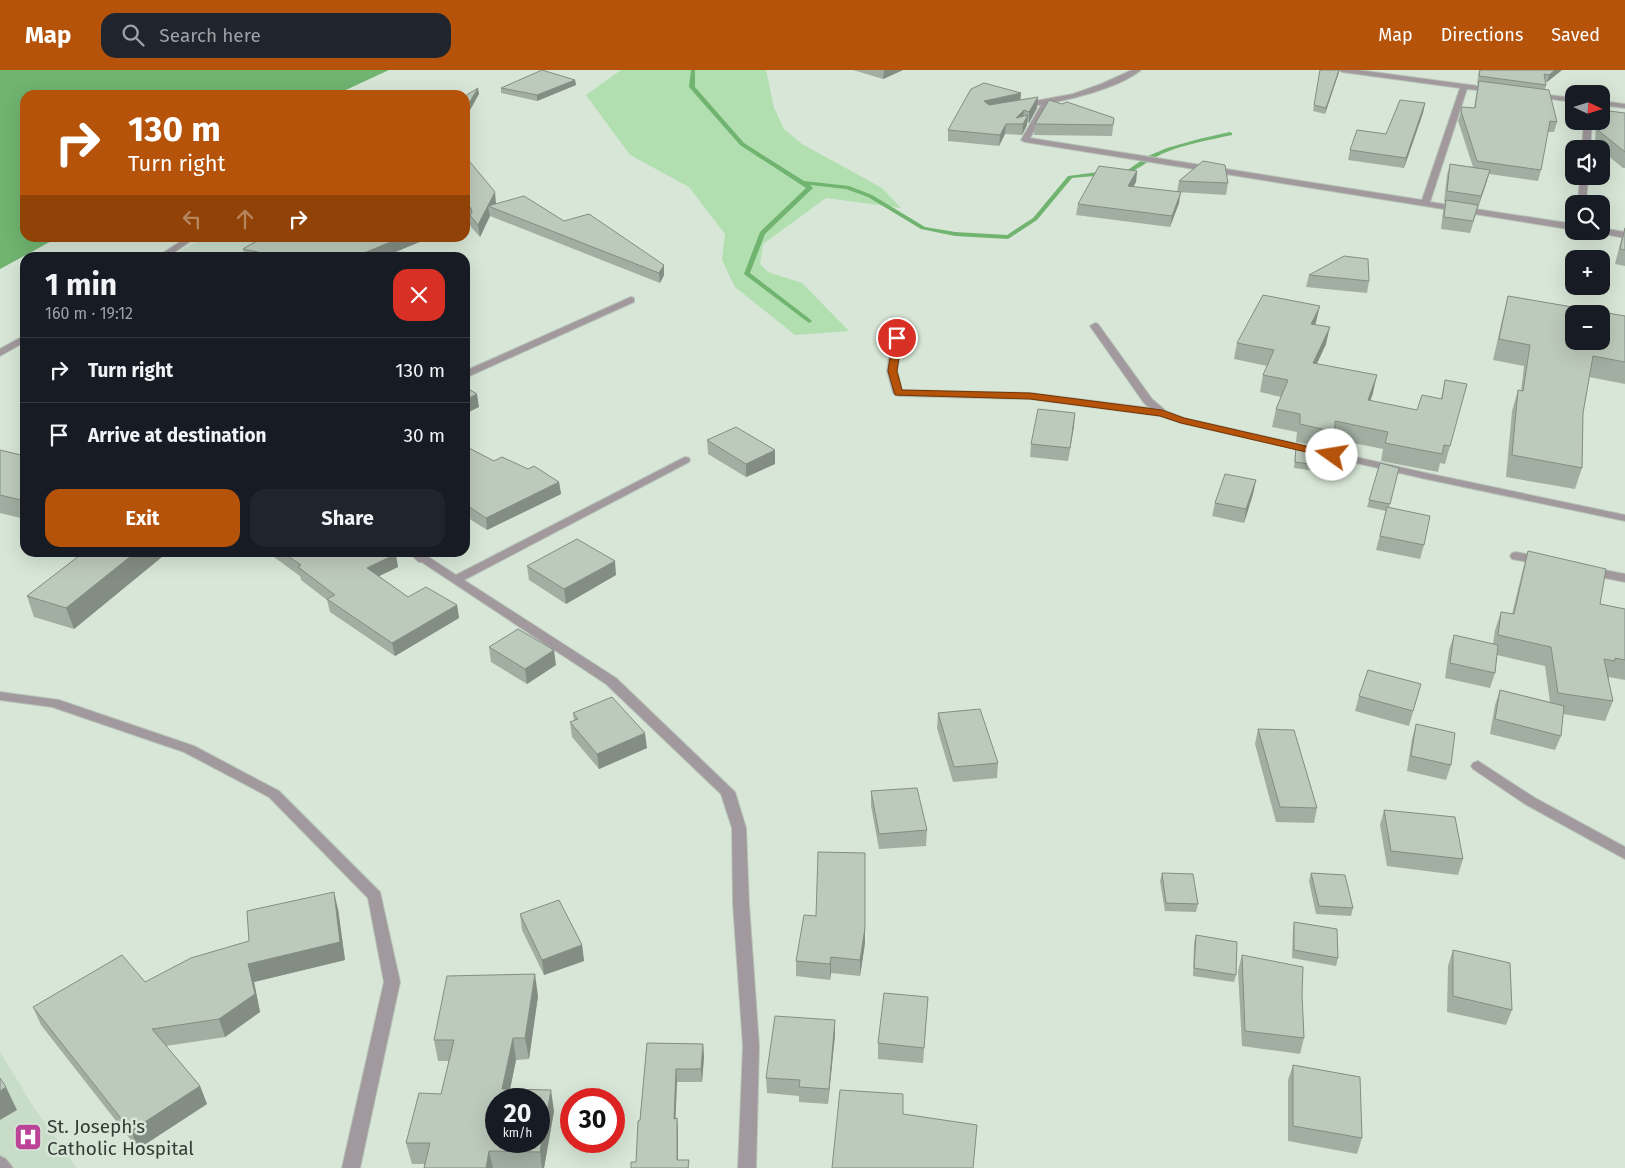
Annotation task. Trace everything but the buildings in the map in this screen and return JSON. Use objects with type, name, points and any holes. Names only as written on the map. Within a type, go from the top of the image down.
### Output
[{"type":"street","points":[[1027,105],[1075,96],[1104,86],[1138,70]]},
{"type":"street","points":[[1342,70],[1501,91]]},
{"type":"street","points":[[1425,204],[1464,87]]},
{"type":"street","points":[[1528,94],[1565,99]]},
{"type":"street","points":[[1047,101],[1025,140],[1565,226]]},
{"type":"street","points":[[1610,104],[1625,106]]},
{"type":"street","points":[[1610,232],[1625,235]]},
{"type":"street","points":[[169,252],[185,242]]},
{"type":"street","points":[[470,373],[631,300]]},
{"type":"street","points":[[1094,326],[1148,401],[1162,413]]},
{"type":"street","points":[[897,338],[892,371],[898,393],[1030,396],[1162,413],[1181,420],[1426,476],[1625,518]]},
{"type":"street","points":[[0,353],[20,341]]},
{"type":"street","points":[[455,580],[685,460]]},
{"type":"street","points":[[1516,556],[1552,563]]},
{"type":"street","points":[[420,557],[611,682],[728,792],[739,828],[750,1046],[747,1168]]},
{"type":"street","points":[[1579,569],[1625,578]]},
{"type":"street","points":[[0,696],[54,703],[189,748],[274,794],[375,896],[392,982],[351,1168]]},
{"type":"street","points":[[1478,766],[1530,801],[1625,854]]},
{"type":"street","points":[[0,1164],[4,1168]]},
{"type":"shaded area","points":[[0,70],[389,70],[346,90],[20,90],[20,242],[50,242],[31,252],[20,252],[20,258],[0,269]]},
{"type":"shaded area","points":[[621,70],[766,70],[774,108],[784,129],[802,144],[882,188],[901,208],[826,198],[763,244],[760,264],[768,272],[802,283],[849,331],[795,335],[735,287],[722,260],[725,234],[689,187],[630,155],[586,95]]},
{"type":"shaded area","points":[[196,242],[385,242],[406,252],[179,252]]},
{"type":"shaded area","name":"St. Joseph's Catholic Hospital","points":[[0,1052],[33,1106],[77,1168],[0,1168]]},
{"type":"waterway","points":[[693,70],[692,87],[742,144],[810,188],[762,233],[747,274],[809,321]]},
{"type":"waterway","points":[[1119,173],[1128,172],[1150,157],[1169,149],[1199,140],[1230,134]]},
{"type":"waterway","points":[[803,183],[847,187],[870,196],[923,228],[955,234],[1008,237],[1035,219],[1070,177],[1106,173]]},
{"type":"place","name":"St. Joseph's Catholic Hospital","points":[[28,1137]]},
{"type":"route","points":[[897,338],[892,371],[898,393],[1030,396],[1162,413],[1181,420],[1332,455]]}]
